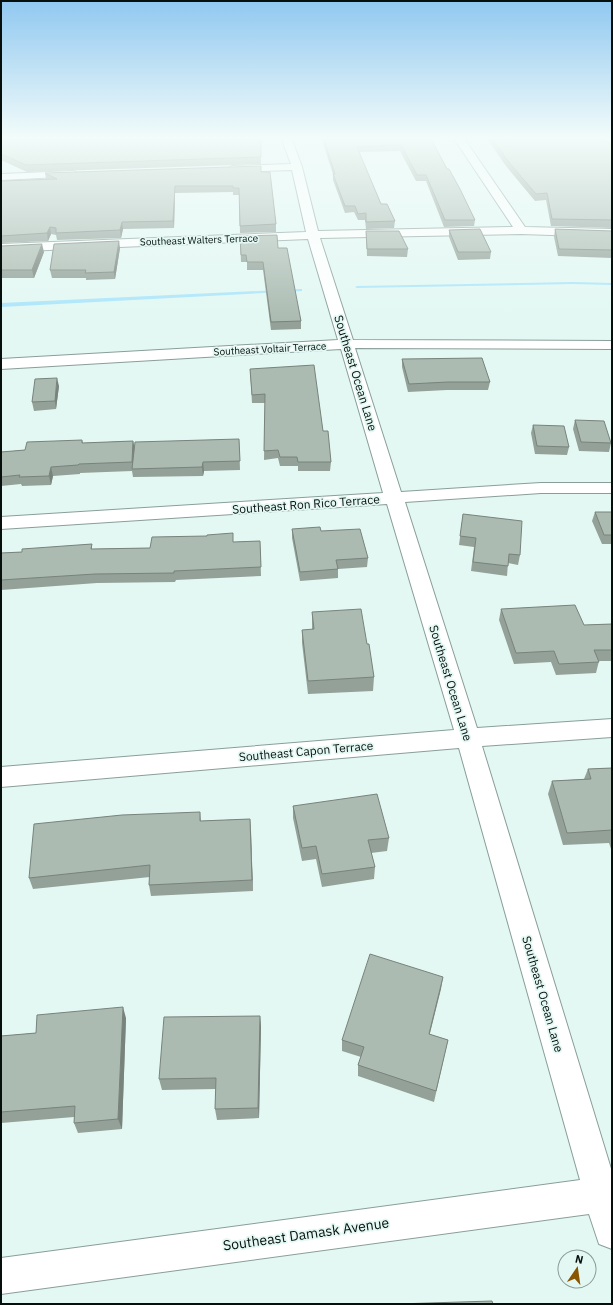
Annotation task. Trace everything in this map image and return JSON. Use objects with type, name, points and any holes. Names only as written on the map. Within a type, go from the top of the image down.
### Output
[{"type":"street","name":"Southeast Ocean Lane","points":[[304,198],[313,235],[348,344],[606,1194],[612,1231]]},
{"type":"street","points":[[500,198],[522,230]]},
{"type":"street","name":"Southeast Walters Terrace","points":[[1,248],[313,235],[522,230],[612,233]]},
{"type":"street","name":"Southeast Voltair Terrace","points":[[1,364],[348,344],[612,345]]},
{"type":"street","name":"Southeast Ron Rico Terrace","points":[[1,523],[541,488],[612,488]]},
{"type":"street","name":"Southeast Capon Terrace","points":[[1,777],[468,738],[612,728]]},
{"type":"street","name":"Southeast Damask Avenue","points":[[1,1276],[606,1194]]},
{"type":"building","points":[[1,198],[174,198],[173,221],[122,222],[120,230],[56,233],[56,228],[50,227],[47,233],[1,236]]},
{"type":"building","points":[[239,198],[273,198],[276,224],[240,226]]},
{"type":"building","points":[[342,198],[378,198],[381,204],[387,204],[395,221],[366,222],[366,213],[358,214],[355,206],[345,206]]},
{"type":"building","points":[[436,198],[464,198],[475,220],[445,220]]},
{"type":"building","points":[[548,198],[612,198],[612,220],[552,219]]},
{"type":"building","points":[[480,229],[491,252],[458,252],[449,230]]},
{"type":"building","points":[[555,229],[612,231],[612,250],[559,249]]},
{"type":"building","points":[[366,231],[399,231],[408,249],[367,249]]},
{"type":"building","points":[[277,235],[278,248],[287,248],[301,321],[271,322],[263,262],[247,262],[246,255],[241,255],[240,236]]},
{"type":"building","points":[[119,241],[114,272],[85,273],[86,270],[50,270],[54,244]]},
{"type":"building","points":[[42,244],[32,270],[1,270],[1,246]]},
{"type":"building","points":[[482,358],[490,382],[409,384],[402,359]]},
{"type":"building","points":[[314,365],[323,431],[328,431],[331,462],[298,462],[297,457],[280,457],[278,450],[264,451],[265,394],[252,395],[250,369]]},
{"type":"building","points":[[57,378],[55,401],[32,402],[35,379]]},
{"type":"building","points":[[575,420],[604,421],[611,443],[581,442]]},
{"type":"building","points":[[533,425],[564,426],[569,447],[537,446]]},
{"type":"building","points":[[239,439],[240,461],[203,462],[202,467],[132,469],[135,442]]},
{"type":"building","points":[[82,440],[82,443],[133,441],[132,462],[79,464],[51,467],[49,476],[19,477],[20,475],[1,477],[1,452],[25,450],[27,442]]},
{"type":"building","points":[[595,512],[612,512],[612,535],[604,535]]},
{"type":"building","points":[[463,514],[522,521],[520,555],[509,554],[508,566],[473,562],[476,538],[460,536]]},
{"type":"building","points":[[320,527],[321,531],[360,529],[368,558],[336,560],[338,569],[300,572],[292,529]]},
{"type":"building","points":[[233,533],[233,542],[260,541],[261,567],[174,571],[174,573],[95,574],[1,580],[1,553],[22,552],[22,549],[92,544],[91,549],[150,548],[152,537],[207,536]]},
{"type":"building","points":[[575,605],[584,625],[612,624],[612,650],[594,650],[599,662],[559,664],[554,651],[516,653],[501,609]]},
{"type":"building","points":[[361,609],[367,644],[369,644],[374,677],[308,681],[302,630],[314,629],[312,612]]},
{"type":"building","points":[[612,768],[612,830],[567,833],[552,781],[591,779],[588,769]]},
{"type":"building","points":[[377,794],[389,838],[368,840],[375,867],[322,874],[316,846],[302,848],[293,806]]},
{"type":"building","points":[[200,812],[200,821],[250,819],[252,880],[149,885],[150,865],[29,878],[34,824],[122,815]]},
{"type":"building","points":[[370,954],[443,977],[429,1034],[448,1040],[436,1091],[358,1065],[364,1047],[342,1040]]},
{"type":"building","points":[[123,1007],[118,1119],[74,1123],[75,1106],[1,1112],[1,1036],[36,1033],[37,1015]]},
{"type":"building","points":[[260,1016],[258,1108],[215,1109],[216,1078],[159,1079],[164,1017]]},
{"type":"building","points":[[492,1301],[493,1304],[397,1304]]},
{"type":"waterway","points":[[357,287],[573,283],[612,284]]},
{"type":"waterway","points":[[1,305],[300,290]]}]
